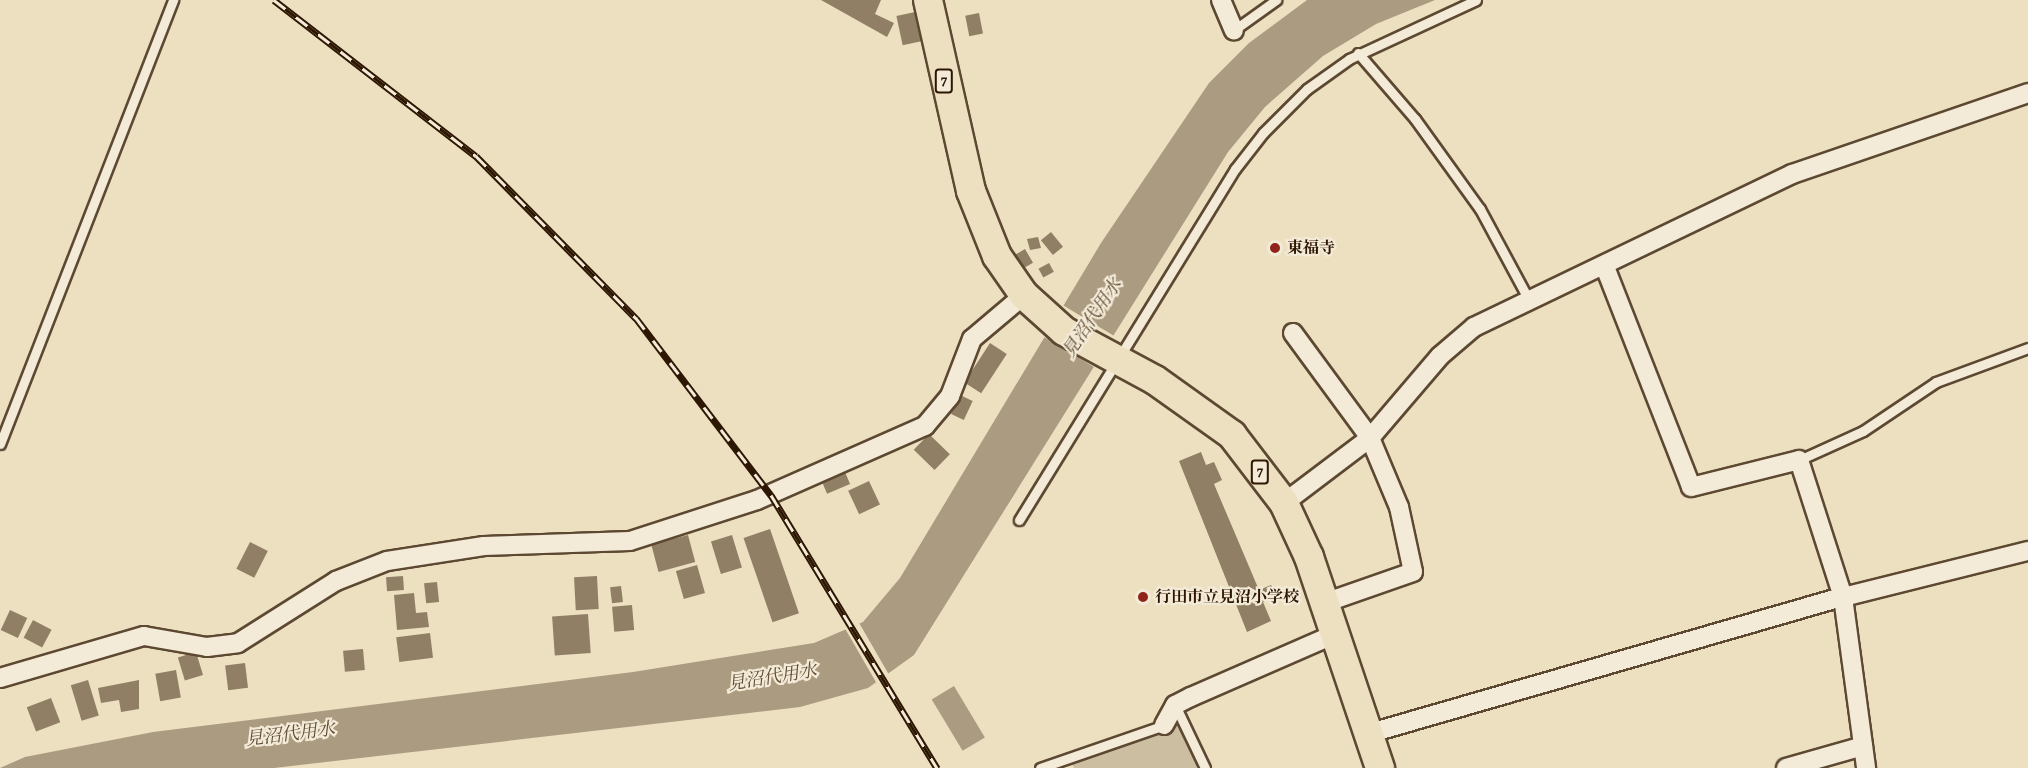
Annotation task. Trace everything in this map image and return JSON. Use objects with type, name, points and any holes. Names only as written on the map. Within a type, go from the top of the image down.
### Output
[{"type":"main road","name":"7","points":[[928,0],[977,213],[997,256],[1024,295],[1045,316],[1180,396],[1232,435],[1284,503],[1324,603],[1380,768]]},
{"type":"street","points":[[1221,0],[1234,30]]},
{"type":"street","points":[[1284,503],[1370,438],[1448,349],[1474,327],[1605,267],[1792,174],[2028,93]]},
{"type":"street","points":[[1605,267],[1691,487],[1799,460],[1843,597],[1866,768]]},
{"type":"street","points":[[0,678],[144,636],[207,647],[238,643],[336,582],[387,561],[484,546],[624,542],[757,500],[925,426],[950,396],[972,339],[1024,295]]},
{"type":"street","points":[[1293,333],[1370,438],[1399,507],[1413,572],[1324,603]]},
{"type":"street","points":[[1368,734],[1843,597],[2028,551]]},
{"type":"street","points":[[1164,724],[1175,705],[1335,634]]},
{"type":"street","points":[[1786,768],[1863,746]]},
{"type":"lane","points":[[0,444],[173,0]]},
{"type":"lane","points":[[1234,30],[1276,0]]},
{"type":"lane","points":[[1019,520],[1116,360],[1252,147],[1307,89],[1358,53],[1476,0]]},
{"type":"lane","points":[[1358,53],[1415,119],[1480,209],[1530,302]]},
{"type":"lane","points":[[1799,460],[1863,431],[1936,382],[2028,348]]},
{"type":"lane","points":[[1175,705],[1204,768]]},
{"type":"lane","points":[[1040,768],[1164,724]]},
{"type":"shaded area","points":[[1177,723],[1199,768],[1074,768],[1071,762]]},
{"type":"water","name":"見沼代用水","points":[[1307,0],[1435,0],[1376,24],[1323,56],[1265,107],[1228,152],[914,655],[868,688],[800,707],[274,768],[0,768],[25,757],[153,732],[633,672],[814,643],[863,622],[900,578],[1101,243],[1209,83],[1249,43]]},
{"type":"water","points":[[954,686],[985,737],[963,751],[932,699]]},
{"type":"pier","points":[[1061,304],[1118,338],[1099,370],[1042,336]]},
{"type":"pier","points":[[858,621],[891,678],[878,686],[845,628]]},
{"type":"building","points":[[821,0],[881,0],[875,14],[894,23],[887,37]]},
{"type":"building","points":[[915,12],[921,41],[903,45],[896,16]]},
{"type":"building","points":[[979,13],[983,34],[969,36],[965,16]]},
{"type":"building","points":[[1051,232],[1063,247],[1053,255],[1041,240]]},
{"type":"building","points":[[1038,237],[1041,248],[1030,250],[1027,239]]},
{"type":"building","points":[[1025,249],[1033,263],[1019,271],[1011,257]]},
{"type":"building","points":[[1049,263],[1054,272],[1043,278],[1039,269]]},
{"type":"building","points":[[990,343],[1007,354],[981,393],[964,382]]},
{"type":"building","points":[[960,395],[973,401],[964,420],[951,414]]},
{"type":"building","points":[[929,434],[950,454],[935,470],[914,450]]},
{"type":"building","points":[[1201,452],[1206,465],[1214,462],[1222,480],[1214,484],[1259,590],[1271,585],[1276,596],[1263,602],[1271,621],[1247,632],[1179,461]]},
{"type":"building","points":[[845,472],[850,484],[827,494],[822,482]]},
{"type":"building","points":[[869,481],[880,505],[859,514],[848,491]]},
{"type":"building","points":[[770,529],[799,613],[773,622],[744,538]]},
{"type":"building","points":[[688,535],[695,562],[659,572],[651,545]]},
{"type":"building","points":[[732,535],[742,568],[721,574],[711,541]]},
{"type":"building","points":[[250,542],[268,551],[254,578],[236,569]]},
{"type":"building","points":[[697,565],[705,593],[684,599],[676,571]]},
{"type":"building","points":[[403,576],[404,590],[387,591],[386,577]]},
{"type":"building","points":[[597,576],[599,609],[576,610],[574,577]]},
{"type":"building","points":[[437,582],[439,602],[426,603],[424,583]]},
{"type":"building","points":[[621,586],[623,602],[612,603],[610,587]]},
{"type":"building","points":[[414,593],[416,613],[427,612],[429,627],[397,630],[394,595]]},
{"type":"building","points":[[632,605],[634,630],[614,632],[612,607]]},
{"type":"building","points":[[10,610],[27,618],[18,638],[1,630]]},
{"type":"building","points":[[588,614],[591,653],[555,655],[552,617]]},
{"type":"building","points":[[33,620],[52,630],[42,648],[24,638]]},
{"type":"building","points":[[430,633],[433,658],[399,662],[396,637]]},
{"type":"building","points":[[363,649],[365,670],[345,672],[343,651]]},
{"type":"building","points":[[196,652],[203,675],[185,681],[178,658]]},
{"type":"building","points":[[245,663],[248,688],[228,690],[225,665]]},
{"type":"building","points":[[176,670],[181,698],[160,701],[155,674]]},
{"type":"building","points":[[88,680],[99,715],[82,721],[71,685]]},
{"type":"building","points":[[139,680],[139,709],[121,712],[119,700],[101,703],[98,688]]},
{"type":"building","points":[[51,698],[60,722],[36,732],[27,707]]},
{"type":"railway","points":[[274,0],[476,156],[636,318],[771,495],[937,768]]},
{"type":"place","name":"東福寺","points":[[1275,248]]},
{"type":"place","name":"行田市立見沼小学校","points":[[1143,597]]}]
